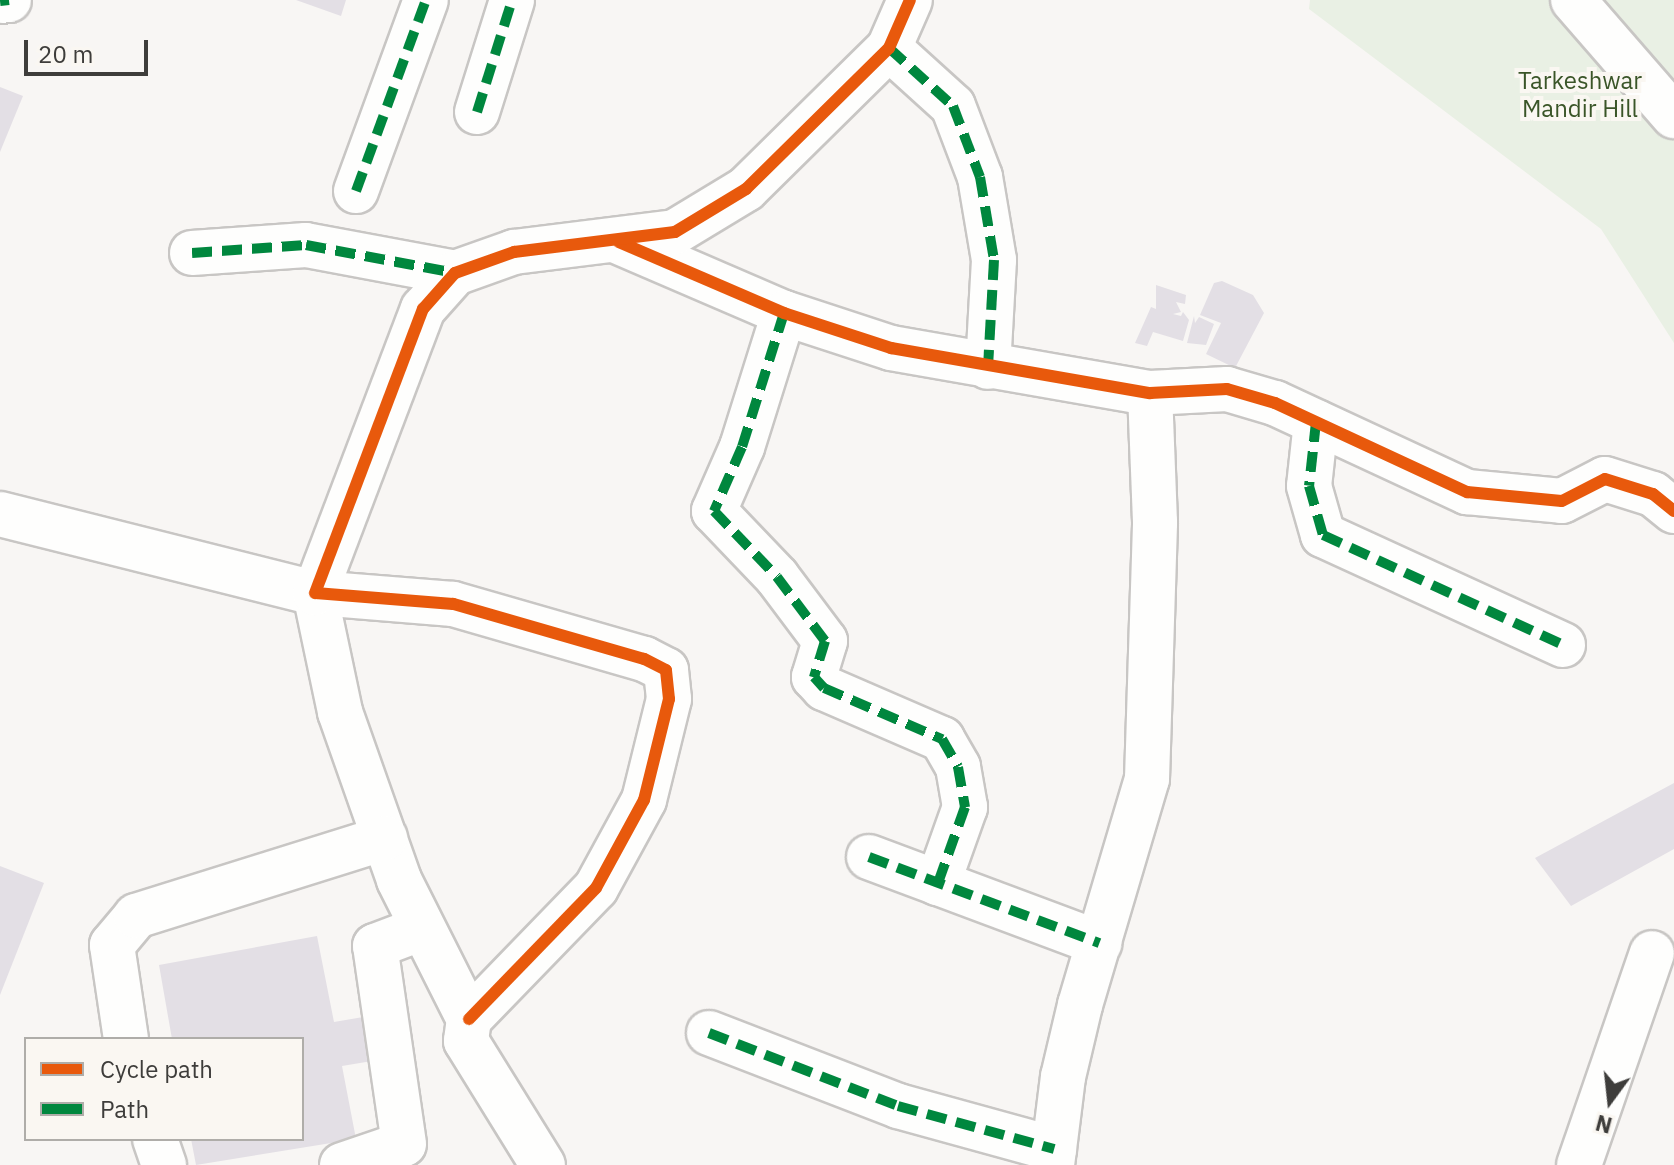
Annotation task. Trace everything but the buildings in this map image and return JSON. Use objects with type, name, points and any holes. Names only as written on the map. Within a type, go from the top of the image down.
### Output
[{"type":"street","points":[[0,1],[9,0]]},
{"type":"street","points":[[356,191],[426,0]]},
{"type":"street","points":[[477,112],[512,0]]},
{"type":"street","points":[[469,1019],[420,929],[385,838],[340,712],[315,593],[423,309],[455,273],[514,252],[619,242],[675,232],[746,189],[889,48],[910,0]]},
{"type":"street","points":[[1573,0],[1674,116]]},
{"type":"street","points":[[889,48],[953,106],[980,177],[994,260],[988,367]]},
{"type":"street","points":[[619,242],[784,313],[891,348],[1150,393],[1227,389],[1316,422],[1467,492],[1562,501],[1605,479],[1653,494],[1674,511]]},
{"type":"street","points":[[192,253],[306,245],[455,273]]},
{"type":"street","points":[[784,313],[760,398],[714,511],[777,577],[825,641],[814,677],[824,688],[942,739],[958,767],[965,807],[938,883]]},
{"type":"street","points":[[709,1033],[898,1106],[1053,1157],[1063,1077],[1147,779],[1155,522],[1150,393]]},
{"type":"street","points":[[1316,422],[1309,486],[1323,535],[1563,645]]},
{"type":"street","points":[[0,514],[315,593],[453,604],[644,659],[666,670],[669,699],[644,800],[603,875],[469,1019],[466,1041],[543,1165]]},
{"type":"street","points":[[126,1037],[112,945],[136,916],[385,838]]},
{"type":"street","points":[[869,857],[1099,943]]},
{"type":"street","points":[[342,1165],[404,1144],[375,946],[420,929]]},
{"type":"street","points":[[1579,1165],[1652,953]]},
{"type":"street","points":[[156,1141],[164,1165]]},
{"type":"green space","name":"Tarkeshwar Mandir Hill","points":[[1310,0],[1674,0],[1674,343],[1601,229],[1309,9]]},
{"type":"marked path","points":[[0,1],[9,0]]},
{"type":"marked path","points":[[356,191],[426,0]]},
{"type":"marked path","points":[[477,112],[512,0]]},
{"type":"marked path","points":[[889,48],[953,106],[980,177],[994,260],[988,367]]},
{"type":"marked path","points":[[192,253],[306,245],[455,273]]},
{"type":"marked path","points":[[784,313],[742,447],[714,511],[777,577],[825,641],[814,677],[824,688],[942,739],[958,767],[965,807],[938,883]]},
{"type":"marked path","points":[[1316,422],[1309,486],[1323,535],[1563,645]]},
{"type":"marked path","points":[[869,857],[1099,943]]},
{"type":"marked path","points":[[709,1033],[898,1106],[1054,1149]]},
{"type":"cycle path","points":[[469,1019],[596,888],[644,800],[669,699],[666,670],[644,659],[453,604],[315,593],[423,309],[455,273],[514,252],[675,232],[746,189],[889,48],[910,0]]},
{"type":"cycle path","points":[[619,242],[784,313],[891,348],[1150,393],[1227,389],[1275,403],[1467,492],[1562,501],[1605,479],[1653,494],[1674,511]]}]
